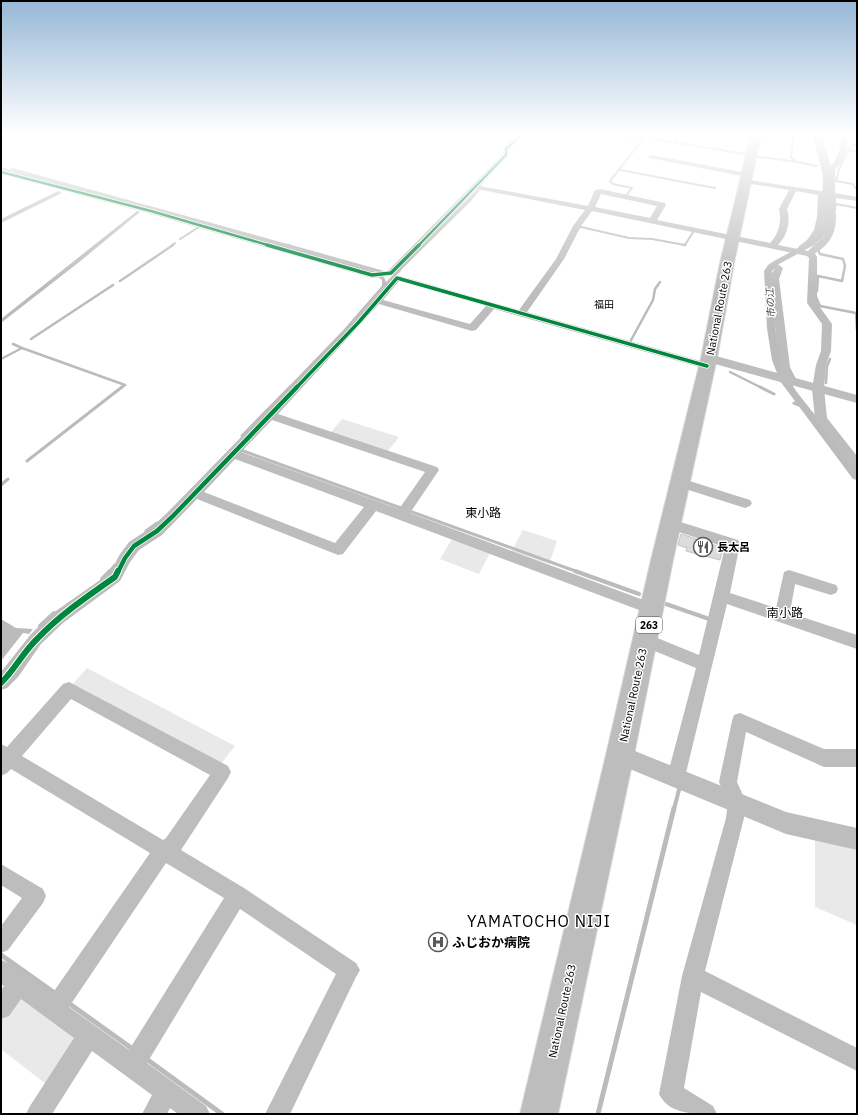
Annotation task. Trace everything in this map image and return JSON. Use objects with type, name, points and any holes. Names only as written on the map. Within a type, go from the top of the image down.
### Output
[{"type":"highway","name":"National Route 263","points":[[539,1114],[708,362],[727,263],[734,240],[745,187]]},
{"type":"street","points":[[56,187],[195,224],[372,275],[391,273],[479,188],[652,220],[728,237],[734,240],[807,254],[813,257],[812,302],[827,324],[826,351],[821,365],[818,389],[821,419],[857,465]]},
{"type":"street","points":[[789,187],[857,199]]},
{"type":"street","points":[[807,254],[828,236],[832,187]]},
{"type":"street","points":[[771,247],[781,237],[785,216],[783,209],[794,188]]},
{"type":"street","points":[[522,312],[542,286],[577,227],[590,209],[598,192],[600,191],[662,205],[652,220]]},
{"type":"street","points":[[794,251],[806,244],[818,232],[821,226],[822,193]]},
{"type":"street","points":[[779,268],[774,279],[774,286],[786,380]]},
{"type":"street","points":[[1,683],[12,672],[36,639],[58,618],[115,577],[125,558],[134,546],[156,531],[195,493],[378,301],[397,278],[492,305],[708,362],[786,380],[857,399]]},
{"type":"street","points":[[378,301],[472,328],[492,305]]},
{"type":"street","points":[[270,415],[432,470],[404,511]]},
{"type":"street","points":[[236,451],[373,505],[404,511],[652,609]]},
{"type":"street","points":[[680,483],[745,503]]},
{"type":"street","points":[[195,493],[338,550],[373,505]]},
{"type":"street","points":[[671,524],[733,544],[722,596],[676,777]]},
{"type":"street","points":[[782,616],[789,576],[831,589]]},
{"type":"street","points":[[722,596],[857,642]]},
{"type":"street","points":[[646,640],[705,664]]},
{"type":"street","points":[[59,1002],[163,851],[173,845],[222,772],[69,689],[4,760],[163,851],[237,895],[349,970],[277,1114]]},
{"type":"street","points":[[705,1114],[671,1094],[693,976],[735,818],[737,802],[728,782],[740,721],[824,758],[857,758]]},
{"type":"street","points":[[620,755],[786,823],[857,839]]},
{"type":"street","points":[[1,874],[36,896],[1,944]]},
{"type":"street","points":[[137,1058],[237,895]]},
{"type":"street","points":[[1,971],[19,984],[59,1002],[89,1035],[137,1058],[167,1091],[198,1114]]},
{"type":"street","points":[[693,976],[857,1060]]},
{"type":"street","points":[[1,1008],[19,984]]},
{"type":"street","points":[[38,1114],[89,1035]]},
{"type":"street","points":[[154,1114],[167,1091]]},
{"type":"shaded area","points":[[59,187],[76,187],[211,223],[371,270],[380,274],[384,278],[386,281],[386,287],[382,287],[382,280],[374,274]]},
{"type":"shaded area","points":[[478,189],[480,190],[471,201],[398,273],[395,272]]},
{"type":"shaded area","points":[[58,191],[62,193],[1,223],[1,219]]},
{"type":"shaded area","points":[[137,211],[140,212],[1,323],[1,319]]},
{"type":"shaded area","points":[[342,419],[399,437],[388,451],[331,432]]},
{"type":"shaded area","points":[[523,530],[557,541],[549,564],[512,551]]},
{"type":"shaded area","points":[[452,539],[490,553],[479,574],[440,559]]},
{"type":"shaded area","points":[[1,619],[16,628],[33,629],[29,634],[23,633],[1,661]]},
{"type":"shaded area","points":[[87,668],[235,746],[221,764],[72,685]]},
{"type":"shaded area","points":[[815,840],[857,850],[857,925],[815,907]]},
{"type":"shaded area","points":[[19,994],[78,1037],[47,1085],[1,1049],[1,1019]]},
{"type":"building","name":"長太呂","points":[[681,534],[723,548],[720,560],[686,551],[687,548],[678,545]]},
{"type":"waterway","points":[[77,187],[291,246]]},
{"type":"waterway","points":[[624,195],[626,196],[632,188],[627,187]]},
{"type":"waterway","points":[[710,187],[715,188]]},
{"type":"waterway","name":"市の江","points":[[826,187],[825,229],[820,237],[803,249],[777,262],[771,266],[768,271],[767,283],[769,313],[773,345],[779,368],[785,381],[857,476]]},
{"type":"waterway","points":[[855,187],[857,190],[857,198]]},
{"type":"waterway","points":[[835,209],[836,204],[857,208]]},
{"type":"waterway","points":[[824,245],[833,232],[835,215]]},
{"type":"waterway","points":[[180,239],[199,227]]},
{"type":"waterway","points":[[577,228],[581,227],[629,238],[652,239],[685,245]]},
{"type":"waterway","points":[[685,245],[695,229]]},
{"type":"waterway","points":[[171,246],[175,243]]},
{"type":"waterway","points":[[120,281],[173,245]]},
{"type":"waterway","points":[[287,245],[383,272]]},
{"type":"waterway","points":[[817,291],[818,276],[842,281],[845,266],[843,259],[820,254],[818,250],[824,245]]},
{"type":"waterway","points":[[384,286],[400,270]]},
{"type":"waterway","points":[[630,342],[653,300],[655,289],[660,282]]},
{"type":"waterway","points":[[289,388],[344,331],[385,284]]},
{"type":"waterway","points":[[31,339],[113,285]]},
{"type":"waterway","points":[[816,297],[820,306],[856,313],[857,330]]},
{"type":"waterway","points":[[13,344],[22,348]]},
{"type":"waterway","points":[[1,359],[22,348]]},
{"type":"waterway","points":[[22,348],[125,385],[121,388]]},
{"type":"waterway","points":[[826,383],[827,366],[830,359]]},
{"type":"waterway","points":[[730,372],[774,394]]},
{"type":"waterway","points":[[27,461],[122,387]]},
{"type":"waterway","points":[[242,436],[290,387]]},
{"type":"waterway","name":"市の江","points":[[794,403],[804,407]]},
{"type":"waterway","points":[[238,449],[578,572]]},
{"type":"waterway","points":[[1,485],[8,479]]},
{"type":"waterway","points":[[146,531],[157,523]]},
{"type":"waterway","points":[[109,572],[115,565]]},
{"type":"waterway","points":[[575,571],[639,594]]},
{"type":"waterway","points":[[102,579],[109,572]]},
{"type":"waterway","points":[[666,604],[712,620]]},
{"type":"waterway","points":[[40,626],[54,613]]},
{"type":"waterway","points":[[674,809],[680,786]]},
{"type":"waterway","points":[[598,1114],[674,808]]},
{"type":"waterway","points":[[1,955],[56,994]]},
{"type":"waterway","points":[[67,1002],[134,1050]]},
{"type":"waterway","points":[[145,1058],[222,1114]]},
{"type":"cycle path","points":[[59,187],[151,211],[372,275],[391,273],[475,187]]},
{"type":"cycle path","points":[[1,683],[12,672],[36,639],[58,618],[115,577],[125,558],[134,546],[157,531],[173,516],[358,323],[397,278],[707,366]]},
{"type":"place","name":"長太呂","points":[[703,547]]},
{"type":"place","name":"ふじおか病院","points":[[438,942]]},
{"type":"district","name":"福田","points":[[604,304]]},
{"type":"district","name":"東小路","points":[[483,513]]},
{"type":"district","name":"南小路","points":[[785,613]]},
{"type":"district","name":"YAMATOCHO NIJI","points":[[539,921]]}]
